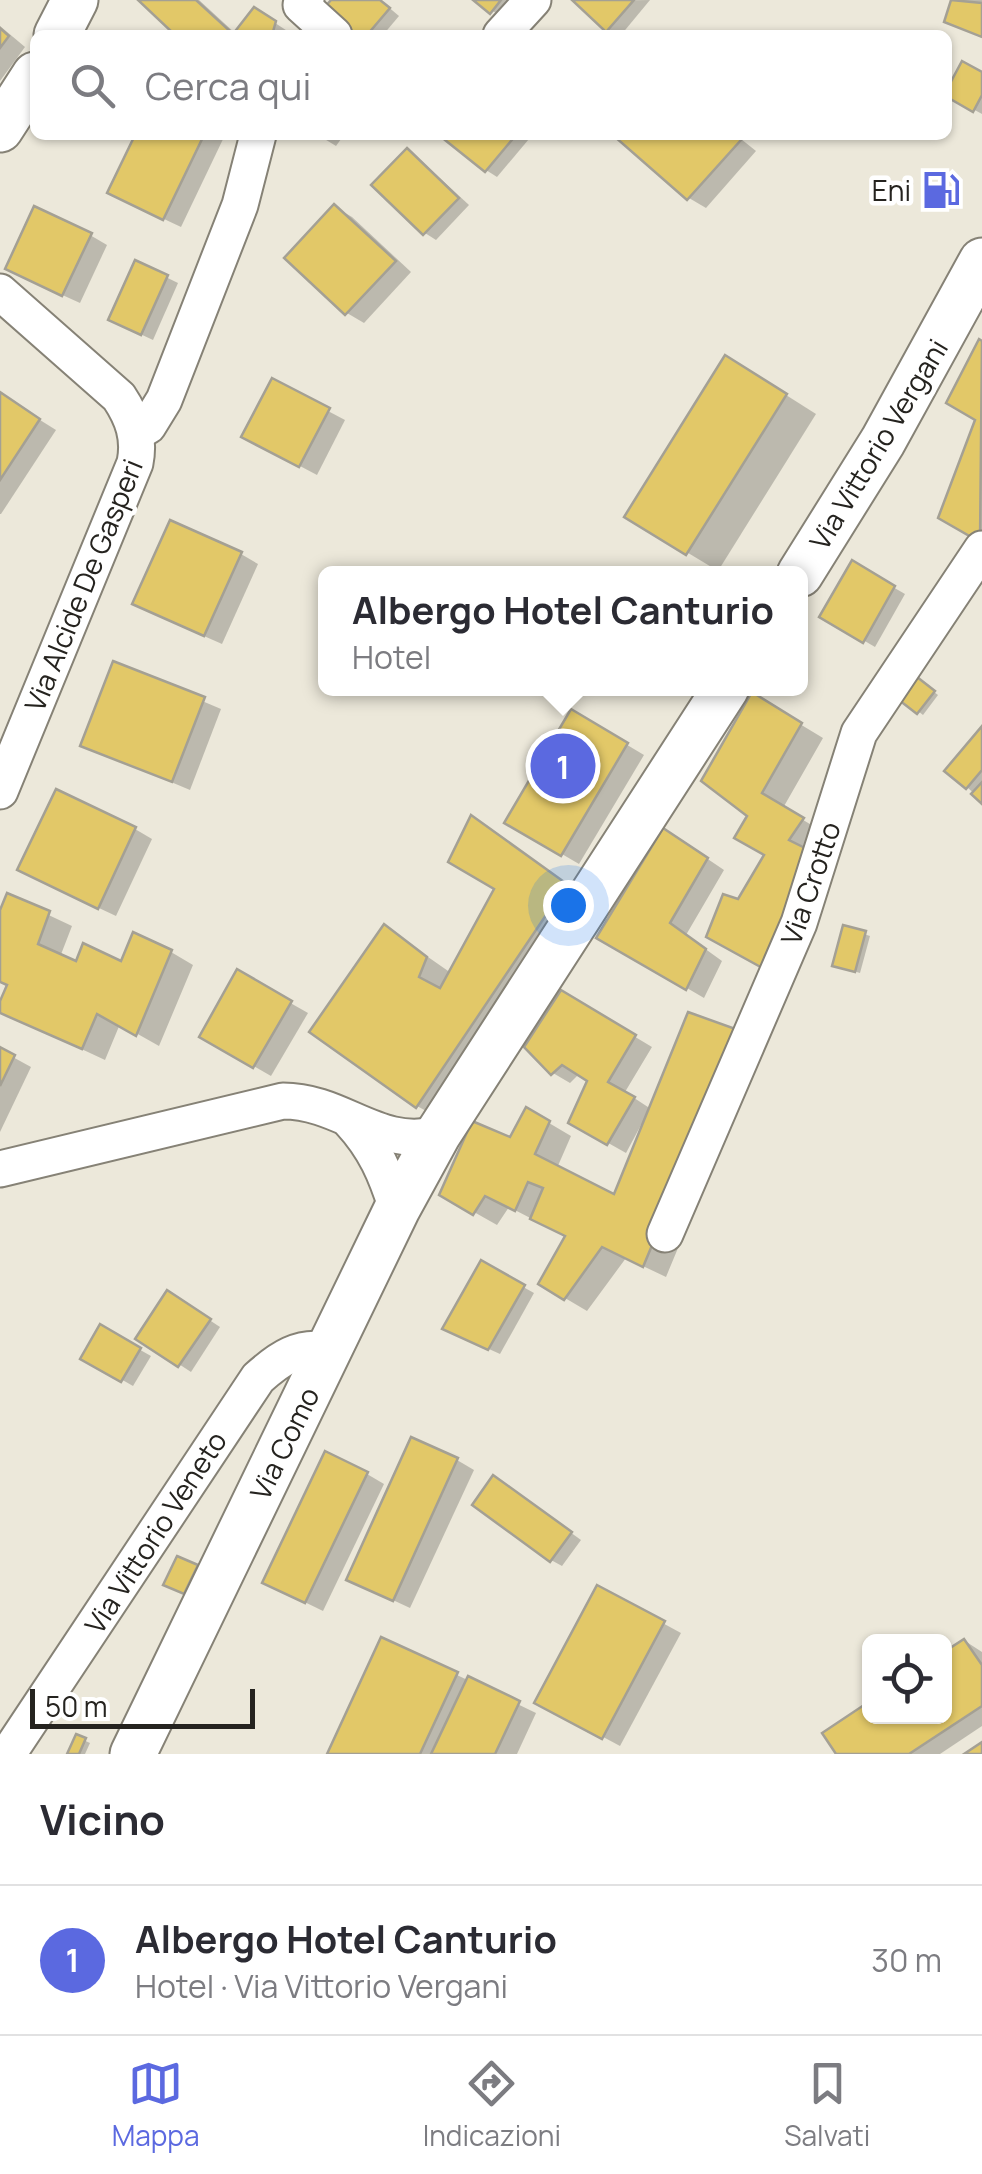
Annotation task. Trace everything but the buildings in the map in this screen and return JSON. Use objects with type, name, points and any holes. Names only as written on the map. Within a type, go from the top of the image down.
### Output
[{"type":"street","points":[[60,30],[76,0]]},
{"type":"street","points":[[506,30],[533,0]]},
{"type":"street","points":[[297,13],[326,30]]},
{"type":"street","points":[[0,129],[30,83]]},
{"type":"street","points":[[0,292],[119,397],[136,433],[148,426],[164,400],[240,205],[257,140]]},
{"type":"street","name":"Via Vittorio Vergani","points":[[805,566],[883,441],[982,261]]},
{"type":"street","name":"Via Alcide De Gasperi","points":[[0,791],[135,463],[136,433]]},
{"type":"street","name":"Via Crotto","points":[[665,1234],[799,924],[859,733],[982,549]]},
{"type":"street","points":[[0,1169],[283,1101],[321,1105],[403,1140],[438,1134],[721,696]]},
{"type":"street","points":[[346,1116],[367,1139],[384,1167],[398,1209]]},
{"type":"street","name":"Via Como","points":[[134,1754],[438,1134]]},
{"type":"street","name":"Via Vittorio Veneto","points":[[8,1754],[258,1378],[299,1350],[329,1351]]},
{"type":"place","name":"Eni","points":[[941,190]]},
{"type":"place","name":"Albergo Hotel Canturio","points":[[563,766]]}]
